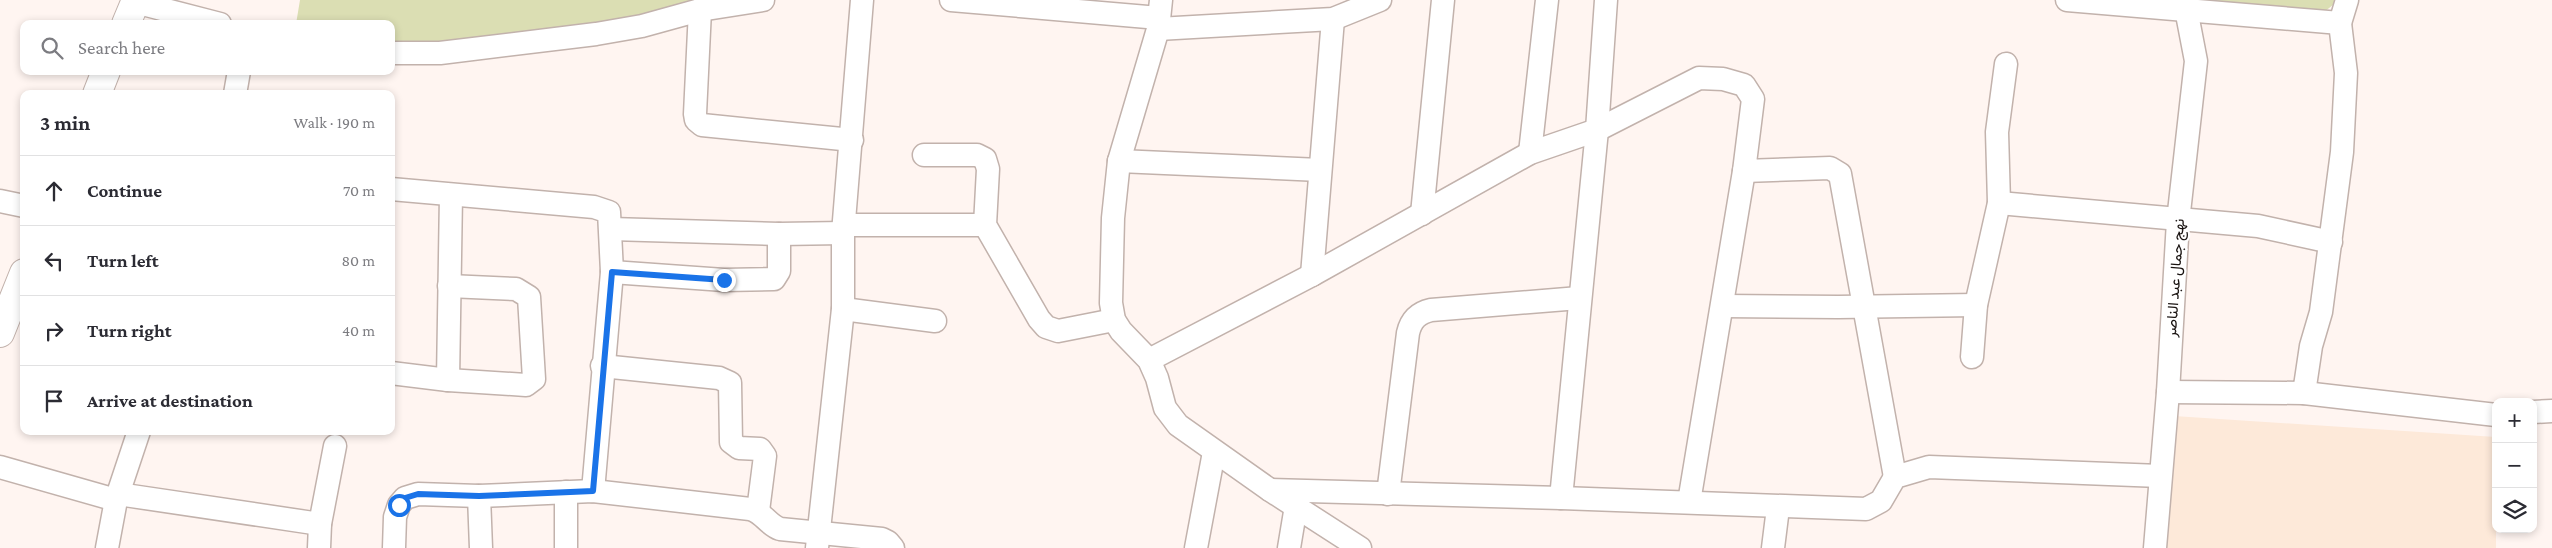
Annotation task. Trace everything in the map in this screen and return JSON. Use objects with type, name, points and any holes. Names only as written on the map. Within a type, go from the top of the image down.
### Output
[{"type":"street","points":[[395,53],[440,53],[596,34],[642,26],[700,10],[762,0]]},
{"type":"street","points":[[818,541],[843,309],[844,229],[862,0]]},
{"type":"street","points":[[951,0],[1159,16],[1333,19],[1380,0]]},
{"type":"street","points":[[1422,214],[1443,0]]},
{"type":"street","points":[[1530,153],[1547,0]]},
{"type":"street","points":[[1561,498],[1579,298],[1597,130],[1606,0]]},
{"type":"street","points":[[2067,0],[2340,23]]},
{"type":"street","points":[[2304,393],[2311,346],[2321,312],[2342,152],[2346,73],[2340,23],[2347,0]]},
{"type":"street","points":[[132,8],[198,20]]},
{"type":"street","name":"نهج جمال عبد الناصر","points":[[2155,548],[2168,392],[2178,220],[2196,61],[2186,9]]},
{"type":"street","points":[[700,10],[696,120],[702,125],[713,127],[852,140]]},
{"type":"street","points":[[1159,16],[1119,161],[1113,218],[1111,303],[1114,320],[1121,332],[1149,360],[1157,378],[1165,408],[1171,417],[1214,452],[1360,548]]},
{"type":"street","points":[[1312,275],[1333,19]]},
{"type":"street","points":[[1972,357],[1976,305],[1998,203],[1997,132],[2006,64]]},
{"type":"street","points":[[99,90],[104,75]]},
{"type":"street","points":[[236,90],[238,75]]},
{"type":"street","points":[[1149,360],[1312,275],[1530,153],[1597,130],[1699,78],[1730,81],[1744,85],[1753,99],[1723,306],[1688,502]]},
{"type":"street","points":[[924,155],[977,155],[985,159],[988,169],[985,225],[1039,319],[1046,326],[1058,331],[1114,320]]},
{"type":"street","points":[[1119,161],[1320,170]]},
{"type":"street","points":[[1270,490],[1688,502],[1778,508],[1866,509],[1881,501],[1895,477],[1840,174],[1830,168],[1744,171]]},
{"type":"street","points":[[395,189],[603,209],[609,212],[612,272],[602,366],[593,491]]},
{"type":"street","points":[[448,380],[451,195]]},
{"type":"street","points":[[0,201],[20,205]]},
{"type":"street","points":[[1998,203],[2258,226],[2331,242]]},
{"type":"street","points":[[611,229],[778,234],[844,229],[985,225]]},
{"type":"street","points":[[612,272],[724,280],[774,279],[779,271],[778,234]]},
{"type":"street","points":[[395,373],[448,380],[526,385],[534,379],[529,298],[523,292],[516,289],[449,286]]},
{"type":"street","points":[[11,320],[20,287]]},
{"type":"street","points":[[1388,494],[1408,333],[1410,323],[1416,316],[1431,310],[1579,298]]},
{"type":"street","points":[[1723,306],[1863,307],[1976,305]]},
{"type":"street","points":[[843,309],[934,321]]},
{"type":"street","points":[[602,366],[719,378],[730,383],[731,442],[739,448],[760,449],[765,456],[758,511]]},
{"type":"street","points":[[2168,392],[2304,393],[2492,415]]},
{"type":"street","points":[[2537,412],[2552,411]]},
{"type":"street","points":[[107,548],[117,497],[138,435]]},
{"type":"street","points":[[319,548],[320,524],[335,446]]},
{"type":"street","points":[[1196,548],[1214,452]]},
{"type":"street","points":[[0,467],[117,497],[320,524]]},
{"type":"street","points":[[1895,477],[1929,468],[2160,476]]},
{"type":"street","points":[[394,548],[395,517],[399,505],[405,498],[418,494],[479,496],[593,491],[758,511],[772,526],[818,541],[882,539],[893,548]]},
{"type":"street","points":[[566,492],[566,548]]},
{"type":"street","points":[[479,496],[481,548]]},
{"type":"street","points":[[1289,548],[1296,506]]},
{"type":"street","points":[[1773,548],[1778,508]]},
{"type":"shaded area","points":[[2174,416],[2492,437],[2492,533],[2496,533],[2496,548],[2165,548]]},
{"type":"green space","points":[[300,0],[714,0],[614,29],[395,48],[395,20],[297,20]]},
{"type":"green space","points":[[2117,0],[2339,0],[2318,17]]},
{"type":"route","points":[[399,505],[405,498],[418,494],[479,496],[593,491],[602,366],[612,272],[724,280]]}]
